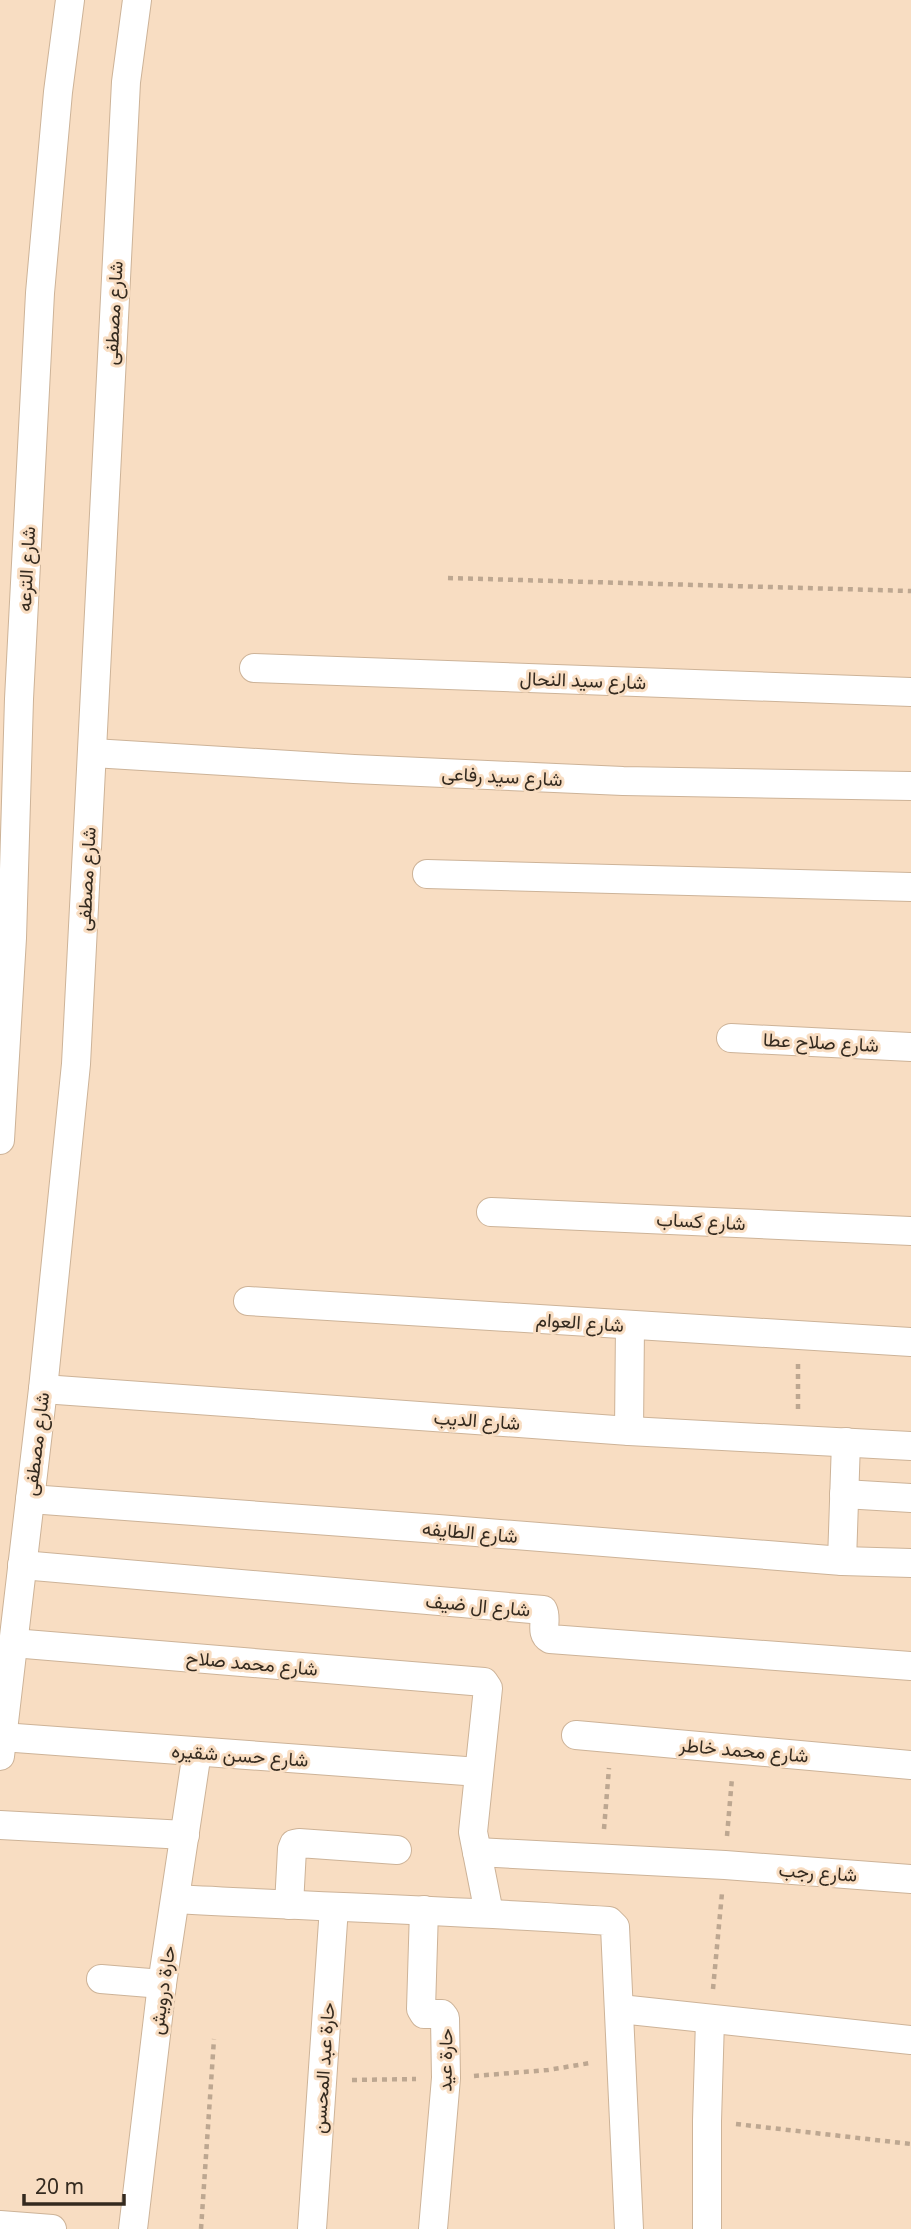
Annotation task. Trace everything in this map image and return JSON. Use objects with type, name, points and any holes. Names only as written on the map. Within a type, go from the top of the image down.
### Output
[{"type":"street","name":"شارع الترعه","points":[[0,1140],[12,938],[19,699],[40,293],[58,92],[70,0]]},
{"type":"street","name":"شارع مصطفى","points":[[1,1746],[43,1389],[76,1064],[124,108],[137,0]]},
{"type":"street","name":"شارع سيد النحال","points":[[254,668],[911,692]]},
{"type":"street","name":"شارع سيد رفاعى","points":[[93,753],[609,780],[911,786]]},
{"type":"street","points":[[427,874],[911,887]]},
{"type":"street","name":"شارع صلاح عطا","points":[[731,1038],[911,1046]]},
{"type":"street","name":"شارع كساب","points":[[491,1212],[911,1231]]},
{"type":"street","name":"شارع العوام","points":[[248,1301],[911,1342]]},
{"type":"street","points":[[629,1431],[630,1325]]},
{"type":"street","name":"شارع الديب","points":[[43,1389],[629,1431],[911,1446]]},
{"type":"street","points":[[842,1561],[846,1442]]},
{"type":"street","points":[[844,1494],[911,1498]]},
{"type":"street","name":"شارع الطايفه","points":[[30,1499],[842,1561],[911,1563]]},
{"type":"street","name":"شارع ال ضيف","points":[[22,1565],[543,1611],[544,1632],[550,1639],[911,1666]]},
{"type":"street","name":"شارع محمد صلاح","points":[[13,1643],[484,1682],[488,1688],[479,1772]]},
{"type":"street","name":"شارع محمد خاطر","points":[[576,1735],[911,1765]]},
{"type":"street","name":"شارع حسن شقيره","points":[[1,1746],[197,1752],[479,1772]]},
{"type":"street","name":"حارة درويش","points":[[132,2229],[162,1984],[197,1752]]},
{"type":"street","points":[[479,1772],[473,1832],[489,1913]]},
{"type":"street","points":[[0,1825],[185,1835]]},
{"type":"street","points":[[289,1905],[294,1844],[397,1850]]},
{"type":"street","name":"شارع رجب","points":[[477,1852],[911,1879]]},
{"type":"street","points":[[176,1899],[489,1913],[612,1923],[615,1927],[623,2057],[629,2229]]},
{"type":"street","name":"حارة عبد المحسن","points":[[312,2229],[334,1907]]},
{"type":"street","name":"حارة عيد","points":[[424,1910],[421,2009],[424,2014],[442,2014],[445,2018],[446,2078],[433,2229]]},
{"type":"street","points":[[101,1979],[162,1984]]},
{"type":"street","points":[[620,2009],[911,2040]]},
{"type":"street","points":[[707,2229],[710,2020]]},
{"type":"street","points":[[0,2225],[52,2229]]},
{"type":"path","points":[[448,578],[911,591]]},
{"type":"path","points":[[798,1335],[799,1440]]},
{"type":"path","points":[[601,1858],[612,1739]]},
{"type":"path","points":[[710,2020],[734,1749]]},
{"type":"path","points":[[201,2229],[214,2039]]},
{"type":"path","points":[[323,2080],[446,2078],[548,2070],[623,2057]]},
{"type":"path","points":[[707,2121],[911,2144]]}]
